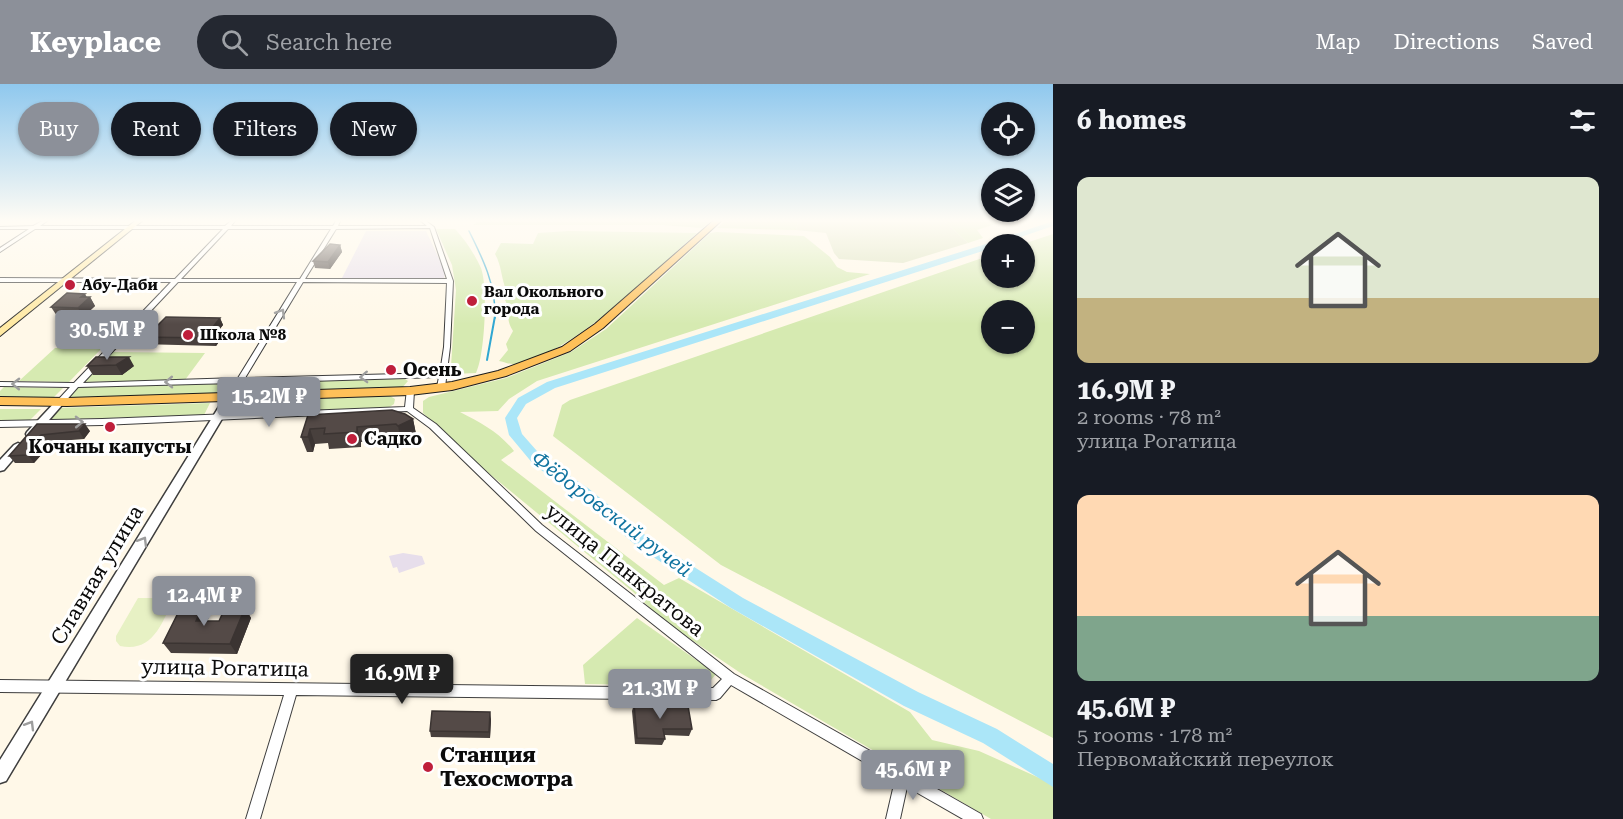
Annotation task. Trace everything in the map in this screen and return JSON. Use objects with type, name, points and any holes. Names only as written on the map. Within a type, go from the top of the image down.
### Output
[{"type":"main road","points":[[0,333],[96,255]]},
{"type":"main road","points":[[0,401],[60,402],[230,397],[410,391],[441,387],[510,371],[552,356],[572,345],[599,326],[678,255]]},
{"type":"street","points":[[0,467],[75,385],[201,255]]},
{"type":"street","points":[[230,397],[317,255]]},
{"type":"street","points":[[441,255],[450,281],[447,347],[441,387]]},
{"type":"street","points":[[0,280],[450,281]]},
{"type":"street","points":[[0,384],[75,385],[443,375]]},
{"type":"street","points":[[0,424],[409,409],[410,391]]},
{"type":"street","name":"Славная улица","points":[[0,776],[230,397]]},
{"type":"street","name":"улица Панкратова","points":[[409,409],[434,426],[539,528],[730,678],[976,819]]},
{"type":"street","name":"улица Рогатица","points":[[0,686],[717,694],[730,678]]},
{"type":"street","points":[[253,819],[292,689]]},
{"type":"street","points":[[893,819],[903,776]]},
{"type":"shaded area","points":[[354,255],[438,255],[445,271],[444,279],[342,278]]},
{"type":"shaded area","points":[[403,553],[422,556],[425,564],[399,573],[397,567],[393,568],[389,556]]},
{"type":"green space","points":[[448,255],[475,255],[483,277],[485,320],[482,352],[476,373],[453,374],[451,366],[456,290],[452,265]]},
{"type":"green space","points":[[496,255],[673,255],[612,309],[563,345],[539,357],[516,364],[499,361],[508,350],[506,344],[513,331],[504,298],[507,292]]},
{"type":"green space","points":[[686,255],[828,255],[837,267],[847,272],[870,274],[537,381],[509,399],[498,411],[460,412],[496,433],[514,451],[501,460],[664,585],[679,578],[910,712],[932,740],[979,751],[1053,784],[1053,819],[991,819],[742,674],[665,622],[632,591],[469,457],[423,413],[423,401],[429,397],[506,378],[571,352],[606,329]]},
{"type":"green space","points":[[836,255],[928,255],[903,263],[839,259]]},
{"type":"green space","points":[[1035,255],[1053,255],[1053,738],[721,565],[553,436],[562,405],[570,400],[981,258],[981,288],[1035,288]]},
{"type":"green space","points":[[55,348],[102,348],[69,382],[19,381]]},
{"type":"green space","points":[[111,352],[205,353],[185,380],[82,382]]},
{"type":"green space","points":[[403,378],[408,381],[401,389],[247,393],[252,382]]},
{"type":"green space","points":[[222,383],[216,394],[67,398],[76,387]]},
{"type":"green space","points":[[4,387],[63,388],[53,398],[0,398],[0,391]]},
{"type":"green space","points":[[390,396],[395,399],[394,404],[388,408],[236,413],[242,401]]},
{"type":"green space","points":[[210,403],[204,415],[46,420],[56,408]]},
{"type":"green space","points":[[0,409],[41,409],[29,421],[0,421]]},
{"type":"green space","points":[[138,598],[174,598],[155,634],[141,645],[120,646],[116,641],[116,636]]},
{"type":"green space","points":[[637,618],[716,674],[706,686],[585,684],[583,665]]},
{"type":"building","points":[[319,255],[333,255],[328,262],[313,261]]},
{"type":"building","points":[[67,293],[85,294],[81,297],[90,297],[78,308],[51,307]]},
{"type":"building","points":[[166,317],[220,318],[209,332],[218,332],[213,338],[136,337],[142,331],[152,331]]},
{"type":"building","points":[[96,357],[129,357],[116,365],[87,366]]},
{"type":"building","points":[[392,410],[413,419],[398,426],[396,424],[357,427],[357,432],[324,434],[325,428],[310,429],[308,437],[301,437],[308,415]]},
{"type":"building","points":[[37,424],[85,424],[79,431],[41,435],[30,446],[36,446],[28,455],[9,456]]},
{"type":"building","points":[[181,607],[202,608],[196,621],[219,621],[225,608],[245,608],[230,644],[163,643]]},
{"type":"building","points":[[634,704],[688,706],[692,729],[663,729],[665,739],[637,738]]},
{"type":"building","points":[[432,711],[490,712],[489,732],[430,731]]},
{"type":"waterway","points":[[481,255],[491,283],[495,316]]},
{"type":"waterway","name":"Фёдоровский ручей","points":[[960,255],[551,385],[522,401],[511,418],[516,435],[539,462],[583,492],[644,543],[737,603],[911,699],[990,736],[1053,776]]},
{"type":"waterway","points":[[487,360],[495,316]]},
{"type":"place","name":"Абу-Даби","points":[[70,285]]},
{"type":"place","name":"Вал Окольного города","points":[[472,301]]},
{"type":"place","name":"Школа №8","points":[[188,335]]},
{"type":"place","name":"Осень","points":[[391,370]]},
{"type":"place","name":"Кочаны капусты","points":[[110,427]]},
{"type":"place","name":"Садко","points":[[352,439]]},
{"type":"place","name":"Станция Техосмотра","points":[[428,767]]}]
